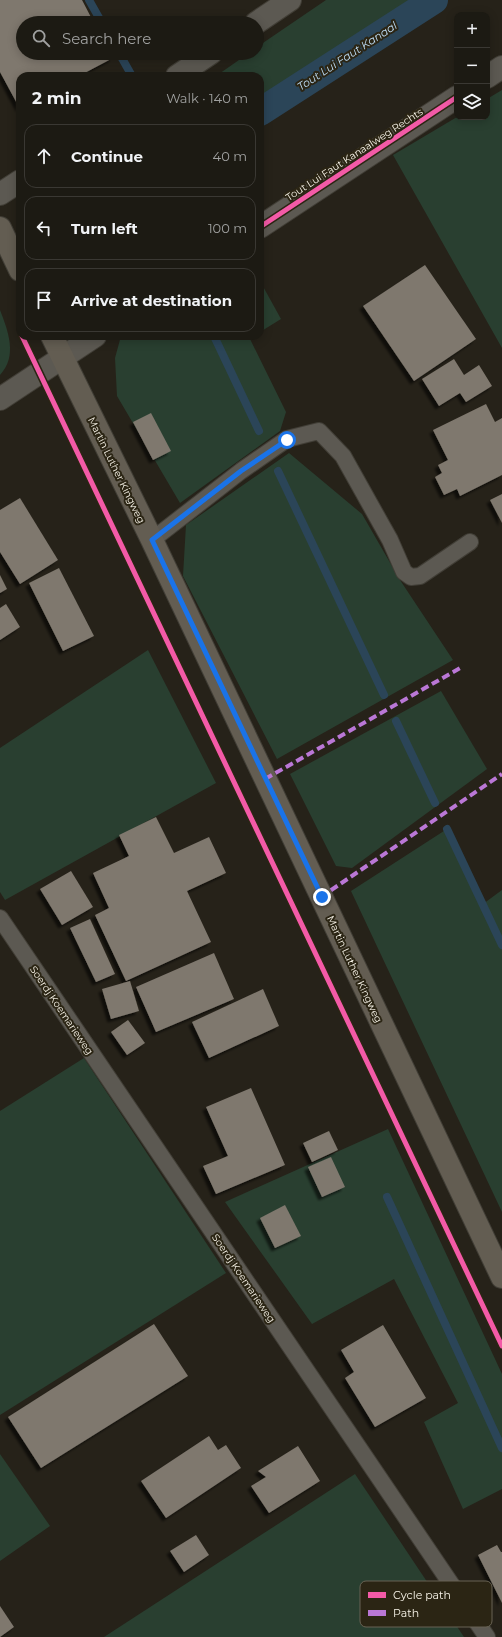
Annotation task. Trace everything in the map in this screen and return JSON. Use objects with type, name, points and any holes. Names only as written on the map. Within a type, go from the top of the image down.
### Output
[{"type":"main road","points":[[0,228],[16,262]]},
{"type":"main road","name":"Martin Luther Kingweg","points":[[54,340],[152,540],[502,1277]]},
{"type":"street","points":[[264,18],[290,0]]},
{"type":"street","points":[[183,72],[201,60]]},
{"type":"street","points":[[490,75],[502,67]]},
{"type":"street","name":"Tout Lui Faut Kanaalweg Rechts","points":[[264,224],[454,99]]},
{"type":"street","points":[[0,194],[16,184]]},
{"type":"street","points":[[0,399],[90,340]]},
{"type":"lane","points":[[152,540],[241,471],[287,440],[319,431],[344,456],[390,540],[404,572],[411,577],[420,576],[470,542]]},
{"type":"lane","name":"Soerdj Koemarieweg","points":[[0,918],[449,1581]]},
{"type":"lane","name":"Soerdj Koemarieweg","points":[[480,1627],[487,1637]]},
{"type":"green space","points":[[326,0],[434,0],[264,109],[264,72],[222,72],[239,60],[264,60],[264,42]]},
{"type":"green space","points":[[502,90],[502,348],[393,155],[454,119],[454,120],[490,120],[490,97]]},
{"type":"green space","points":[[264,288],[281,319],[264,330]]},
{"type":"green space","points":[[0,310],[6,326],[10,343],[10,352],[9,360],[0,375]]},
{"type":"green space","points":[[120,340],[250,340],[286,412],[280,431],[180,503],[117,396],[115,358]]},
{"type":"green space","points":[[289,453],[362,514],[400,580],[453,660],[277,759],[183,576],[186,525]]},
{"type":"green space","points":[[148,650],[216,783],[5,900],[0,892],[0,748]]},
{"type":"green space","points":[[441,691],[487,769],[352,868],[336,866],[290,774]]},
{"type":"green space","points":[[447,829],[483,904],[502,890],[502,1212],[351,891]]},
{"type":"green space","points":[[84,1058],[226,1273],[0,1415],[0,1111]]},
{"type":"green space","points":[[388,1129],[502,1374],[502,1489],[463,1509],[424,1422],[458,1403],[394,1279],[312,1324],[225,1202]]},
{"type":"green space","points":[[0,1454],[50,1526],[0,1561]]},
{"type":"green space","points":[[355,1474],[427,1581],[360,1581],[360,1627],[457,1627],[464,1637],[104,1637]]},
{"type":"building","points":[[0,0],[82,0],[90,16],[16,16],[16,60],[109,60],[87,72],[16,72],[16,102],[0,72]]},
{"type":"building","points":[[425,265],[476,339],[414,381],[363,306]]},
{"type":"building","points":[[454,359],[464,375],[479,365],[492,386],[466,402],[460,393],[439,406],[422,379]]},
{"type":"building","points":[[486,404],[495,422],[502,418],[502,475],[460,496],[457,489],[444,495],[435,477],[442,473],[438,465],[448,460],[433,430]]},
{"type":"building","points":[[151,413],[171,451],[153,460],[133,422]]},
{"type":"building","points":[[502,494],[502,523],[490,500]]},
{"type":"building","points":[[20,498],[58,560],[20,584],[0,552],[0,510]]},
{"type":"building","points":[[59,568],[94,636],[63,651],[29,583]]},
{"type":"building","points":[[0,575],[7,589],[0,593]]},
{"type":"building","points":[[6,604],[20,627],[0,640],[0,608]]},
{"type":"building","points":[[156,817],[174,853],[209,837],[226,873],[187,891],[211,942],[126,981],[95,915],[109,908],[93,873],[129,856],[119,835]]},
{"type":"building","points":[[71,871],[93,907],[62,925],[40,889]]},
{"type":"building","points":[[90,919],[115,974],[96,982],[70,928]]},
{"type":"building","points":[[214,953],[234,999],[156,1032],[136,987]]},
{"type":"building","points":[[130,981],[139,1011],[111,1019],[102,989]]},
{"type":"building","points":[[263,989],[279,1026],[209,1058],[192,1022]]},
{"type":"building","points":[[128,1020],[145,1043],[127,1055],[111,1032]]},
{"type":"building","points":[[251,1088],[285,1165],[216,1194],[203,1166],[228,1156],[206,1107]]},
{"type":"building","points":[[329,1131],[338,1150],[312,1162],[303,1143]]},
{"type":"building","points":[[331,1157],[345,1187],[322,1197],[308,1167]]},
{"type":"building","points":[[285,1205],[301,1236],[275,1248],[260,1218]]},
{"type":"building","points":[[154,1324],[188,1376],[41,1468],[8,1417]]},
{"type":"building","points":[[383,1325],[426,1398],[375,1427],[345,1378],[354,1372],[341,1350]]},
{"type":"building","points":[[209,1436],[218,1450],[226,1445],[241,1468],[166,1518],[141,1481]]},
{"type":"building","points":[[298,1446],[320,1481],[269,1513],[251,1486],[266,1477],[258,1471]]},
{"type":"building","points":[[196,1535],[209,1555],[184,1572],[170,1551]]},
{"type":"building","points":[[497,1545],[502,1552],[502,1603],[492,1581],[478,1555]]},
{"type":"building","points":[[0,1606],[14,1627],[0,1637]]},
{"type":"waterway","points":[[89,0],[98,16]]},
{"type":"waterway","name":"Tout Lui Faut Kanaal","points":[[264,109],[434,0]]},
{"type":"waterway","points":[[123,60],[130,72]]},
{"type":"waterway","points":[[216,340],[259,431]]},
{"type":"waterway","points":[[278,471],[384,695]]},
{"type":"waterway","points":[[396,721],[435,803]]},
{"type":"waterway","points":[[447,829],[502,945]]},
{"type":"waterway","points":[[387,1197],[502,1448]]},
{"type":"marked path","points":[[265,779],[462,667]]},
{"type":"marked path","points":[[321,897],[502,774]]},
{"type":"cycle path","points":[[264,224],[454,99]]},
{"type":"cycle path","points":[[24,340],[502,1346]]},
{"type":"route","points":[[287,440],[241,471],[152,540],[322,897]]}]
